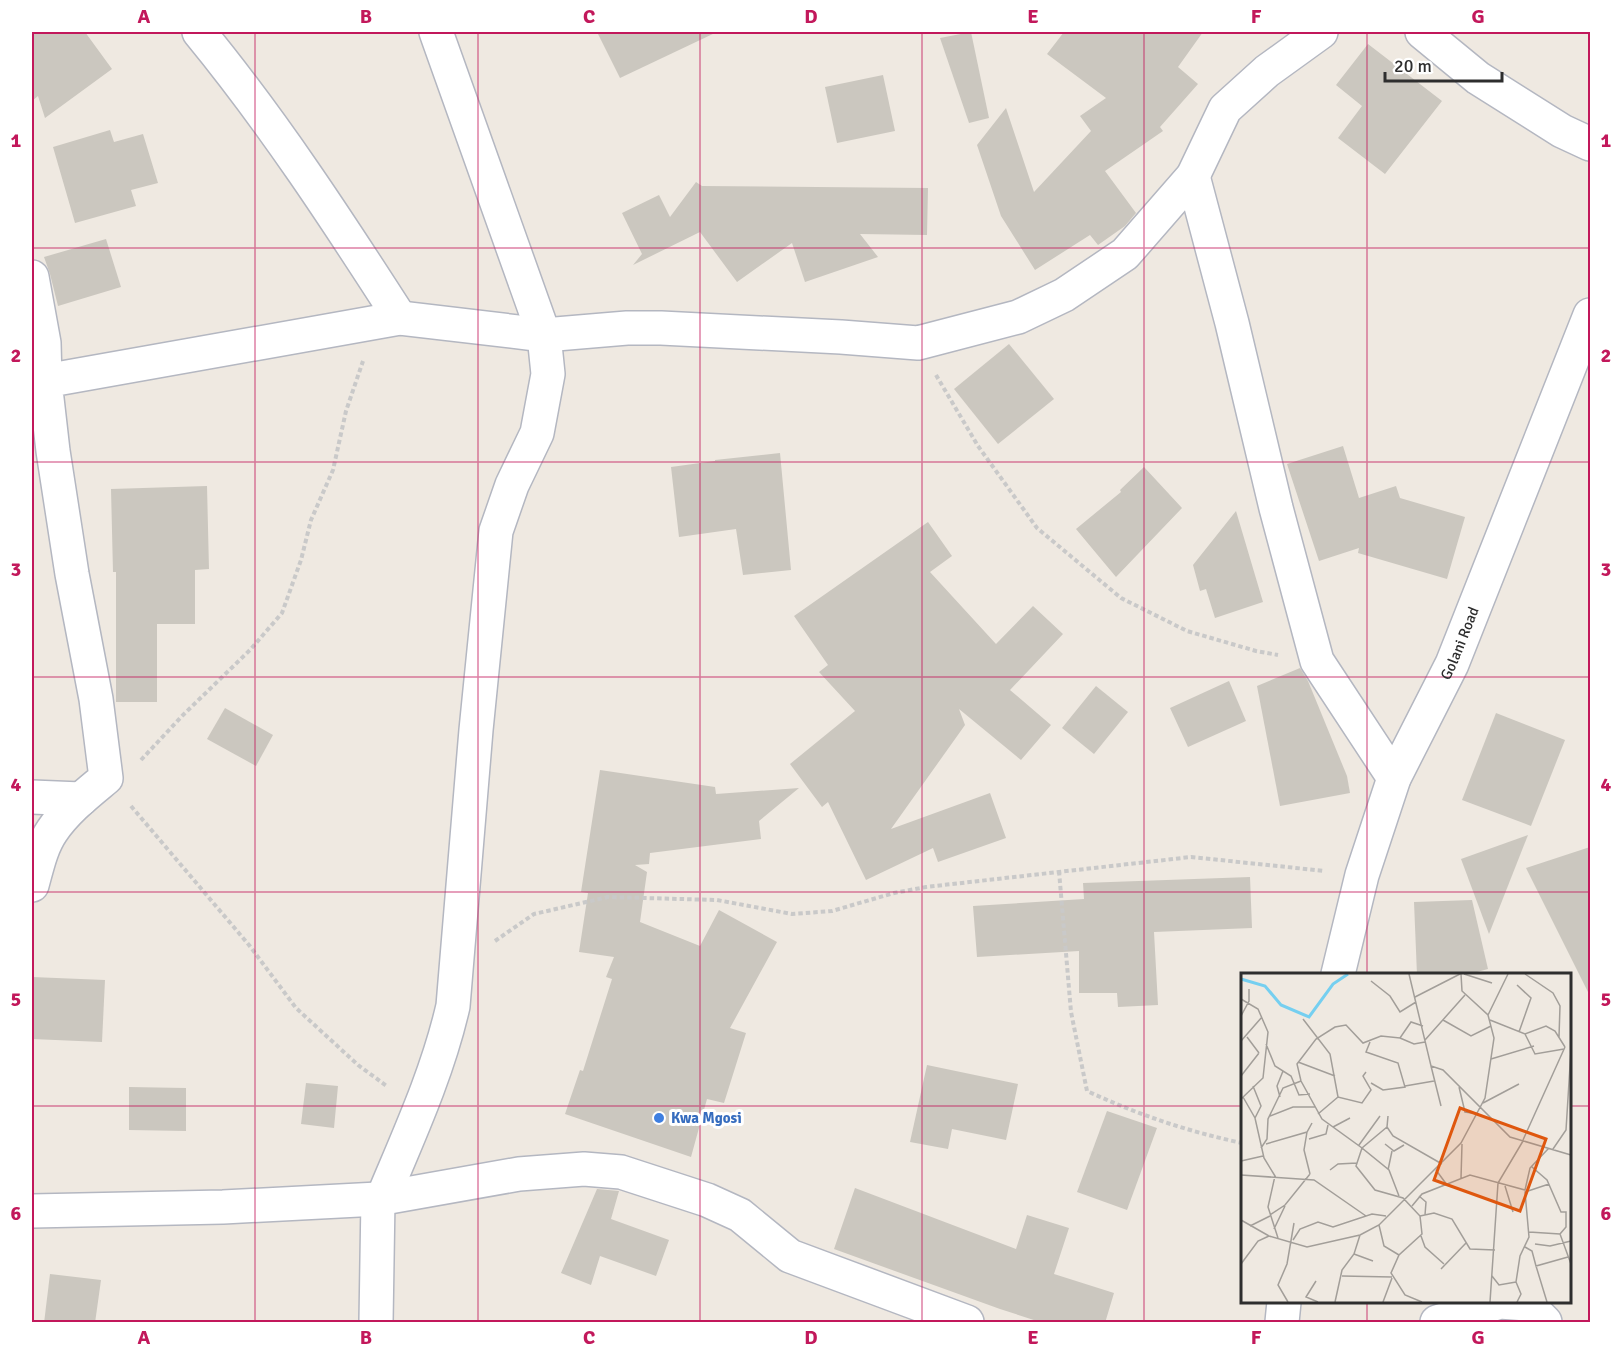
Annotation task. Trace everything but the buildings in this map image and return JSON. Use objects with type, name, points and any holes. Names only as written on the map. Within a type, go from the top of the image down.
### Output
[{"type":"street","points":[[199,32],[244,87],[311,182],[400,318]]},
{"type":"street","points":[[376,1323],[381,1198],[419,1110],[446,1035],[453,1006],[476,730],[496,531],[512,484],[537,433],[548,374],[544,335],[436,32]]},
{"type":"street","points":[[38,384],[400,318],[544,335],[627,328],[661,328],[918,343],[1018,317],[1064,295],[1125,254],[1193,176],[1225,109],[1267,71],[1321,32]]},
{"type":"street","points":[[1422,32],[1478,78],[1562,131],[1590,144]]},
{"type":"street","points":[[1193,176],[1232,322],[1276,508],[1317,661],[1394,778]]},
{"type":"street","points":[[32,277],[44,343],[38,384],[53,451],[72,574],[96,699],[106,777],[81,799],[52,831],[40,857],[32,885]]},
{"type":"street","name":"Golani Road","points":[[1338,973],[1362,875],[1394,778],[1452,664],[1590,315]]},
{"type":"street","points":[[32,797],[81,799]]},
{"type":"street","points":[[32,1211],[223,1207],[381,1198],[519,1174],[584,1169],[621,1172],[673,1187],[740,1215],[790,1256],[967,1323]]},
{"type":"street","points":[[1282,1323],[1284,1303]]},
{"type":"street","points":[[1437,1323],[1497,1303]]},
{"type":"street","points":[[1514,1303],[1527,1304],[1545,1323]]},
{"type":"path","points":[[400,318],[367,347],[346,411],[333,470],[311,520],[301,560],[282,613],[250,650],[182,716],[139,762],[106,777],[249,945],[296,1008],[358,1065],[419,1110]]},
{"type":"path","points":[[918,343],[978,446],[1037,528],[1121,598],[1187,631],[1256,651],[1317,661]]},
{"type":"path","points":[[456,969],[534,914],[608,897],[717,900],[792,914],[832,911],[894,893],[926,887],[1191,857],[1362,875]]},
{"type":"path","points":[[1059,871],[1071,1012],[1087,1091],[1132,1112],[1205,1135],[1241,1143]]},
{"type":"place","name":"Kwa Mgosi","points":[[659,1118]]}]
